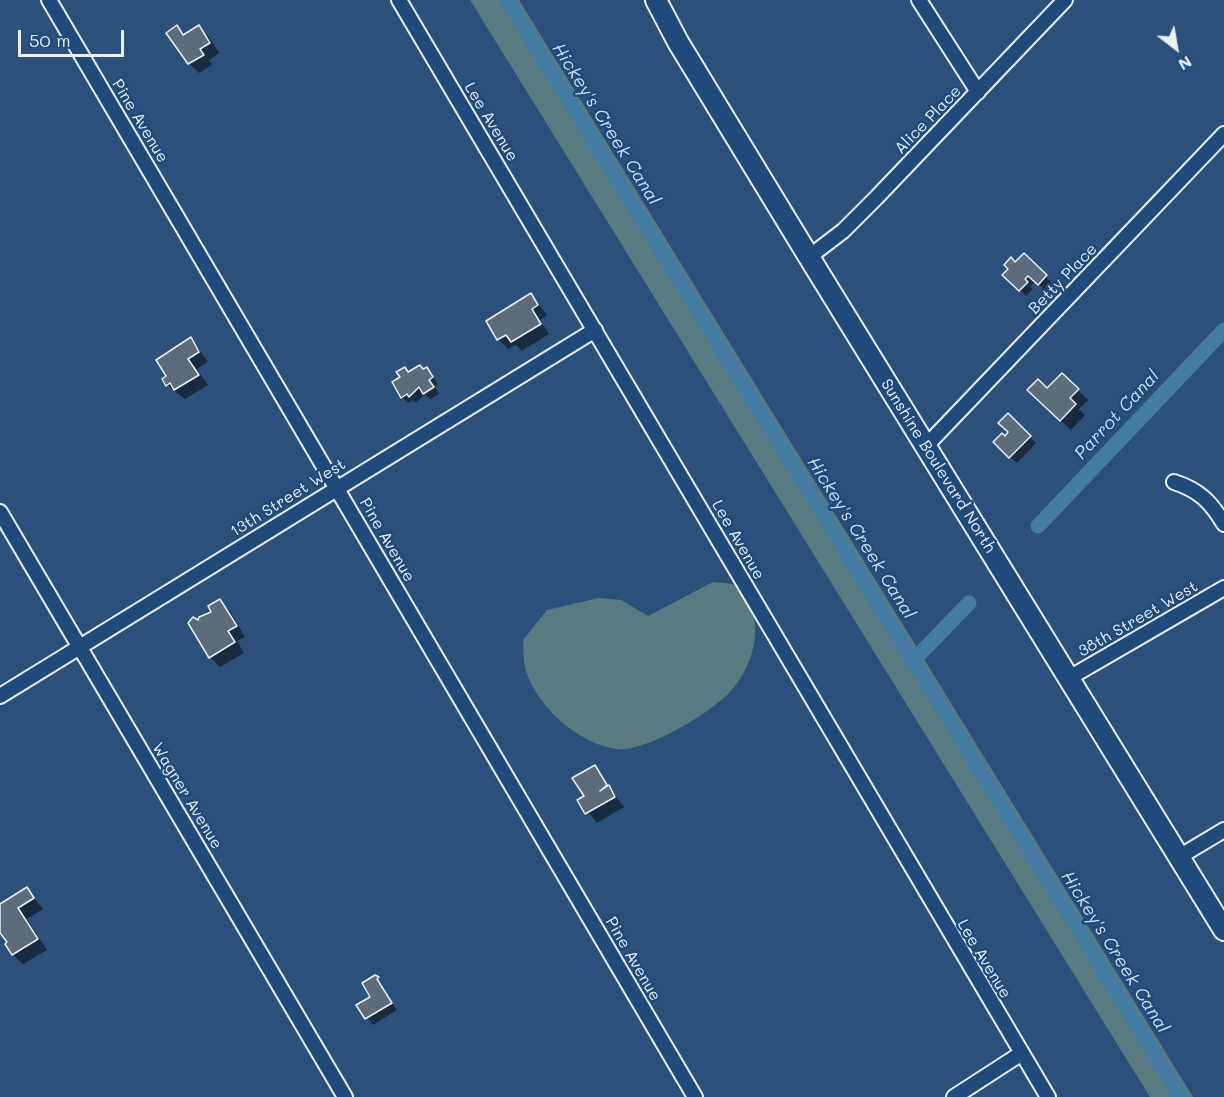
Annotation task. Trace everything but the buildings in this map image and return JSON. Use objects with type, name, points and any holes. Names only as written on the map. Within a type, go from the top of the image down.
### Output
[{"type":"street","name":"Pine Avenue","points":[[49,0],[695,1097]]},
{"type":"street","name":"Lee Avenue","points":[[399,0],[1048,1097]]},
{"type":"street","name":"Sunshine Boulevard North","points":[[656,0],[678,42],[809,257],[1224,930]]},
{"type":"street","points":[[919,0],[978,92]]},
{"type":"street","name":"Alice Place","points":[[809,257],[843,231],[1065,0]]},
{"type":"street","name":"Betty Place","points":[[926,446],[1224,134]]},
{"type":"street","name":"13th Street West","points":[[0,696],[336,487],[595,330]]},
{"type":"street","points":[[1174,482],[1190,487],[1204,496],[1224,524]]},
{"type":"street","name":"Wagner Avenue","points":[[0,512],[345,1097]]},
{"type":"street","name":"38th Street West","points":[[1069,678],[1224,588]]},
{"type":"street","points":[[1179,856],[1224,830]]},
{"type":"street","points":[[954,1097],[1022,1053]]},
{"type":"green space","points":[[470,0],[519,0],[1193,1097],[1150,1097]]},
{"type":"green space","points":[[713,582],[733,584],[752,610],[755,635],[751,657],[741,677],[728,694],[706,712],[659,739],[628,749],[616,749],[588,739],[574,731],[561,722],[540,698],[526,671],[523,640],[547,610],[599,598],[621,600],[648,616]]},
{"type":"waterway","name":"Hickey's Creek Canal","points":[[507,0],[1181,1097]]},
{"type":"waterway","name":"Parrot Canal","points":[[1038,526],[1224,330]]},
{"type":"waterway","name":"Parrot Canal","points":[[912,662],[969,603]]}]
